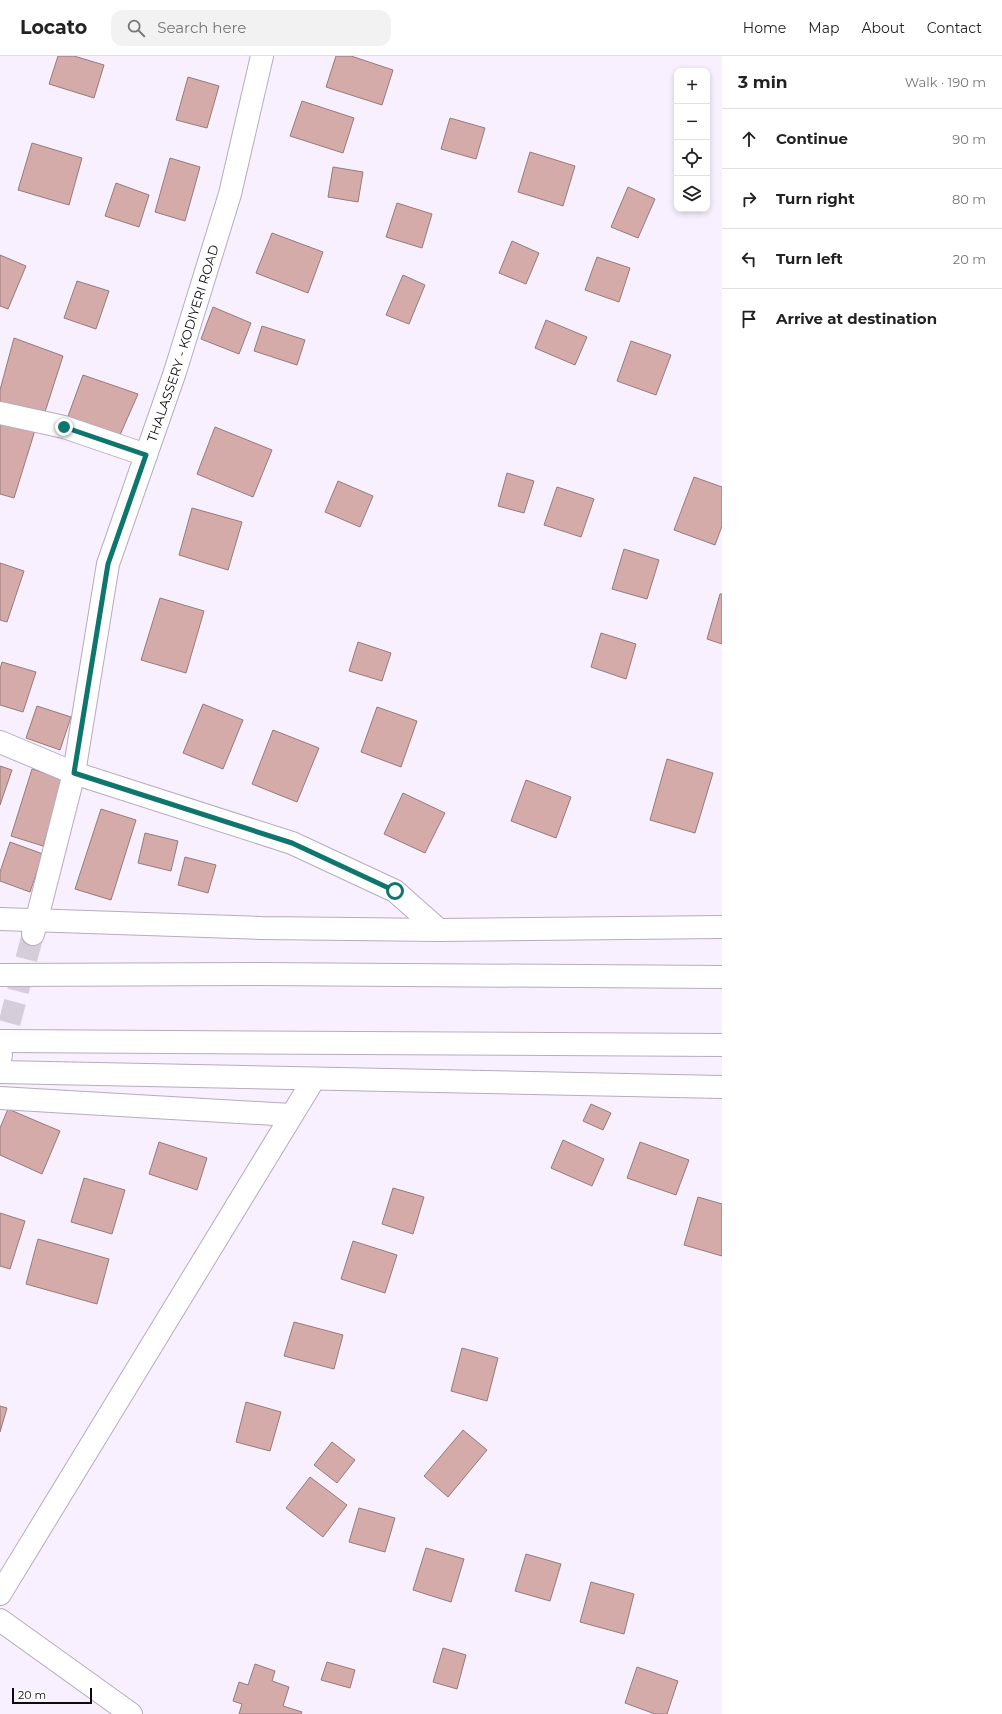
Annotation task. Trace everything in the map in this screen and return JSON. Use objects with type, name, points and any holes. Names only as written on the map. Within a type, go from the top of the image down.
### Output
[{"type":"main road","name":"THALASSERY - KODIYERI ROAD","points":[[36,926],[74,773],[108,564],[175,372],[230,194],[262,56]]},
{"type":"main road","points":[[0,413],[64,427],[146,455]]},
{"type":"main road","points":[[0,742],[74,773],[292,843],[395,891],[439,930]]},
{"type":"main road","points":[[0,919],[36,926],[439,930],[722,927]]},
{"type":"main road","points":[[0,975],[259,974],[722,977]]},
{"type":"main road","points":[[0,1057],[722,1045]]},
{"type":"main road","points":[[0,1057],[314,1079],[722,1087]]},
{"type":"main road","points":[[0,1594],[314,1079]]},
{"type":"main road","points":[[0,1098],[291,1115]]},
{"type":"main road","points":[[0,1620],[131,1714]]},
{"type":"building","points":[[58,56],[74,56],[104,65],[94,98],[49,84]]},
{"type":"building","points":[[336,56],[351,56],[393,70],[382,105],[326,87]]},
{"type":"building","points":[[188,77],[219,86],[207,128],[176,120]]},
{"type":"building","points":[[302,101],[354,118],[343,153],[290,136]]},
{"type":"building","points":[[450,118],[485,128],[476,159],[441,149]]},
{"type":"building","points":[[32,143],[82,158],[69,205],[18,190]]},
{"type":"building","points":[[530,152],[575,166],[563,206],[518,192]]},
{"type":"building","points":[[170,158],[200,167],[185,221],[155,212]]},
{"type":"building","points":[[333,167],[363,172],[358,202],[328,197]]},
{"type":"building","points":[[116,183],[149,195],[139,227],[105,216]]},
{"type":"building","points":[[628,187],[655,199],[638,238],[611,227]]},
{"type":"building","points":[[397,203],[432,214],[422,248],[386,237]]},
{"type":"building","points":[[272,233],[323,252],[308,293],[256,273]]},
{"type":"building","points":[[512,241],[539,253],[526,284],[499,273]]},
{"type":"building","points":[[0,255],[26,266],[8,309],[0,306]]},
{"type":"building","points":[[597,257],[630,268],[619,302],[585,290]]},
{"type":"building","points":[[403,275],[425,285],[409,324],[386,315]]},
{"type":"building","points":[[77,281],[109,291],[96,329],[64,318]]},
{"type":"building","points":[[213,307],[251,323],[239,354],[201,339]]},
{"type":"building","points":[[546,320],[587,337],[575,365],[535,348]]},
{"type":"building","points":[[262,326],[305,340],[297,365],[254,351]]},
{"type":"building","points":[[14,338],[63,356],[44,415],[0,403],[0,390]]},
{"type":"building","points":[[631,341],[671,355],[656,395],[617,381]]},
{"type":"building","points":[[83,375],[138,394],[120,435],[67,419]]},
{"type":"building","points":[[0,418],[36,427],[14,498],[0,494]]},
{"type":"building","points":[[215,427],[272,450],[253,497],[197,474]]},
{"type":"building","points":[[507,473],[534,481],[524,513],[498,506]]},
{"type":"building","points":[[694,477],[722,487],[722,526],[715,545],[674,530]]},
{"type":"building","points":[[338,481],[373,496],[360,527],[325,512]]},
{"type":"building","points":[[557,487],[594,499],[581,537],[544,525]]},
{"type":"building","points":[[192,508],[242,522],[228,570],[179,555]]},
{"type":"building","points":[[624,549],[659,560],[647,599],[612,589]]},
{"type":"building","points":[[0,563],[24,571],[7,622],[0,620]]},
{"type":"building","points":[[720,594],[722,594],[722,644],[707,639]]},
{"type":"building","points":[[160,598],[204,611],[186,673],[141,660]]},
{"type":"building","points":[[601,633],[636,644],[626,679],[591,667]]},
{"type":"building","points":[[358,642],[391,653],[382,681],[349,671]]},
{"type":"building","points":[[2,662],[36,672],[23,712],[0,705],[0,669]]},
{"type":"building","points":[[203,704],[243,720],[223,769],[183,753]]},
{"type":"building","points":[[37,706],[71,717],[60,750],[26,738]]},
{"type":"building","points":[[377,707],[417,721],[401,767],[361,752]]},
{"type":"building","points":[[273,730],[319,748],[297,802],[252,784]]},
{"type":"building","points":[[667,759],[713,773],[695,833],[650,820]]},
{"type":"building","points":[[0,766],[12,770],[0,805]]},
{"type":"building","points":[[32,769],[64,779],[43,846],[11,836]]},
{"type":"building","points":[[526,780],[571,797],[556,838],[511,821]]},
{"type":"building","points":[[403,793],[445,813],[425,853],[384,834]]},
{"type":"building","points":[[101,809],[136,820],[111,900],[75,889]]},
{"type":"building","points":[[145,833],[178,841],[171,871],[138,863]]},
{"type":"building","points":[[10,842],[43,854],[30,892],[0,881],[0,872]]},
{"type":"building","points":[[185,857],[216,865],[208,893],[178,885]]},
{"type":"building","points":[[591,1104],[611,1113],[603,1130],[583,1121]]},
{"type":"building","points":[[8,1109],[60,1131],[42,1174],[0,1155],[0,1128]]},
{"type":"building","points":[[563,1140],[604,1159],[592,1186],[551,1168]]},
{"type":"building","points":[[159,1142],[207,1158],[197,1190],[149,1174]]},
{"type":"building","points":[[640,1142],[689,1160],[676,1195],[627,1178]]},
{"type":"building","points":[[84,1178],[125,1190],[112,1234],[71,1222]]},
{"type":"building","points":[[393,1188],[424,1197],[413,1234],[382,1224]]},
{"type":"building","points":[[698,1197],[722,1204],[722,1256],[684,1245]]},
{"type":"building","points":[[0,1213],[25,1221],[10,1269],[0,1266]]},
{"type":"building","points":[[38,1239],[109,1259],[97,1304],[26,1284]]},
{"type":"building","points":[[353,1241],[397,1255],[385,1293],[341,1279]]},
{"type":"building","points":[[294,1322],[343,1335],[334,1369],[284,1356]]},
{"type":"building","points":[[462,1348],[498,1358],[487,1401],[451,1391]]},
{"type":"building","points":[[246,1402],[281,1412],[270,1451],[236,1442]]},
{"type":"building","points":[[0,1406],[7,1408],[0,1432]]},
{"type":"building","points":[[463,1430],[487,1450],[448,1497],[424,1476]]},
{"type":"building","points":[[332,1442],[355,1460],[337,1483],[314,1465]]},
{"type":"building","points":[[310,1477],[347,1505],[323,1537],[286,1508]]},
{"type":"building","points":[[359,1508],[395,1518],[385,1552],[349,1542]]},
{"type":"building","points":[[426,1548],[464,1559],[451,1602],[413,1590]]},
{"type":"building","points":[[526,1554],[561,1564],[550,1601],[515,1591]]},
{"type":"building","points":[[591,1582],[634,1594],[624,1634],[580,1622]]},
{"type":"building","points":[[443,1648],[466,1655],[457,1689],[433,1682]]},
{"type":"building","points":[[327,1662],[355,1670],[350,1688],[321,1680]]},
{"type":"building","points":[[255,1664],[275,1671],[272,1681],[289,1687],[283,1706],[302,1712],[301,1714],[239,1714],[242,1704],[233,1701],[239,1682],[248,1685]]},
{"type":"building","points":[[637,1667],[678,1681],[667,1714],[655,1714],[625,1703]]},
{"type":"tunnel","points":[[1,1055],[33,934]]},
{"type":"route","points":[[64,427],[146,455],[108,564],[74,773],[292,843],[395,891]]}]
